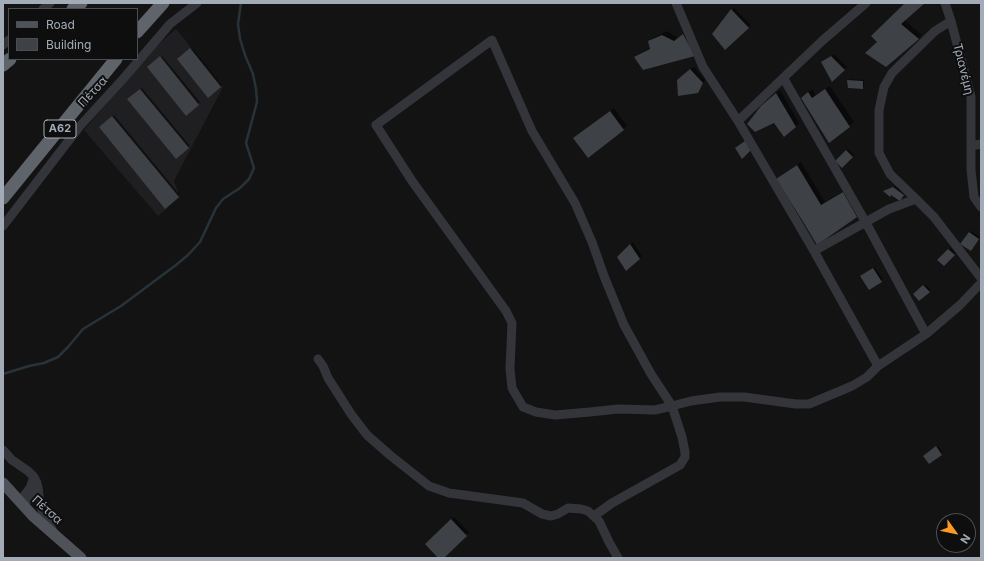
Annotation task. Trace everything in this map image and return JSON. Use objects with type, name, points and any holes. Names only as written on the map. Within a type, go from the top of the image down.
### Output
[{"type":"highway","points":[[138,31],[163,3]]},
{"type":"highway","name":"Α62","points":[[3,198],[115,60]]},
{"type":"main road","name":"Πέτσα","points":[[3,483],[18,500],[56,536]]},
{"type":"main road","points":[[56,536],[77,557]]},
{"type":"street","name":"Πέτσα","points":[[3,226],[80,126],[170,24],[197,3]]},
{"type":"street","points":[[676,3],[703,67],[738,121],[814,251],[878,366]]},
{"type":"street","points":[[738,121],[784,79],[822,41],[866,3]]},
{"type":"street","name":"Τριανέμη","points":[[945,3],[971,97],[971,170],[974,197],[981,207]]},
{"type":"street","points":[[951,21],[935,31],[892,72],[884,87],[878,110],[879,153],[890,174],[934,217],[981,278]]},
{"type":"street","points":[[594,516],[609,505],[674,468],[683,461],[685,452],[682,437],[672,406],[651,374],[624,325],[592,242],[575,203],[532,131],[492,40],[376,125],[412,182],[506,311],[512,323],[510,369],[512,388],[523,407],[536,412],[555,415],[618,408],[655,410],[672,406],[691,401],[720,397],[744,397],[796,404],[809,404],[852,386],[867,377],[878,366],[926,334],[960,305],[981,283]]},
{"type":"street","points":[[784,79],[926,334]]},
{"type":"street","points":[[971,146],[981,144]]},
{"type":"street","points":[[814,251],[889,209],[916,198]]},
{"type":"street","points":[[318,359],[328,378],[351,414],[367,435],[429,486],[449,492],[524,503],[542,514],[551,516],[568,508],[588,511],[599,521],[608,542],[618,558]]},
{"type":"street","name":"Πέτσα","points":[[3,450],[35,480],[43,513],[56,536]]},
{"type":"street","name":"Πέτσα","points":[[18,500],[27,493],[35,480]]},
{"type":"shaded area","points":[[176,29],[223,87],[174,181],[180,197],[158,216],[84,130],[155,47]]},
{"type":"building","points":[[905,3],[925,3],[901,24],[919,39],[886,67],[865,53],[877,42],[871,36]]},
{"type":"building","points":[[731,9],[749,28],[725,50],[712,34]]},
{"type":"building","points":[[683,34],[695,56],[643,70],[634,57],[650,49],[648,41],[662,35],[674,41]]},
{"type":"building","points":[[190,48],[221,87],[208,98],[177,59]]},
{"type":"building","points":[[160,56],[199,105],[186,116],[147,67]]},
{"type":"building","points":[[831,56],[845,70],[832,82],[821,62]]},
{"type":"building","points":[[690,69],[703,83],[698,93],[678,96],[677,80]]},
{"type":"building","points":[[847,80],[863,81],[863,89],[848,88]]},
{"type":"building","points":[[140,89],[189,148],[176,159],[127,99]]},
{"type":"building","points":[[825,89],[850,127],[829,143],[801,98],[808,92],[812,98]]},
{"type":"building","points":[[776,93],[796,127],[784,137],[774,123],[755,132],[747,124],[761,106]]},
{"type":"building","points":[[610,111],[624,130],[588,158],[573,138]]},
{"type":"building","points":[[112,116],[179,197],[165,209],[99,127]]},
{"type":"building","points":[[745,141],[751,150],[742,159],[735,148]]},
{"type":"building","points":[[846,150],[853,157],[842,168],[835,161]]},
{"type":"building","points":[[797,165],[821,205],[843,192],[857,217],[817,245],[776,179]]},
{"type":"building","points":[[893,187],[904,195],[900,201],[891,195],[890,197],[883,191]]},
{"type":"building","points":[[969,232],[979,239],[971,251],[960,244]]},
{"type":"building","points":[[630,244],[640,259],[626,271],[617,257]]},
{"type":"building","points":[[948,249],[955,255],[944,266],[937,260]]},
{"type":"building","points":[[873,268],[882,282],[869,290],[860,276]]},
{"type":"building","points":[[923,285],[930,292],[919,301],[913,294]]},
{"type":"building","points":[[936,446],[942,455],[929,464],[923,456]]},
{"type":"building","points":[[451,519],[467,536],[444,558],[438,558],[425,544]]},
{"type":"waterway","points":[[3,374],[44,363],[58,357],[83,329],[121,306],[176,265],[200,242],[216,208],[223,199],[240,188],[249,179],[254,168],[246,143],[257,102],[253,74],[240,39],[238,24],[241,3]]}]
